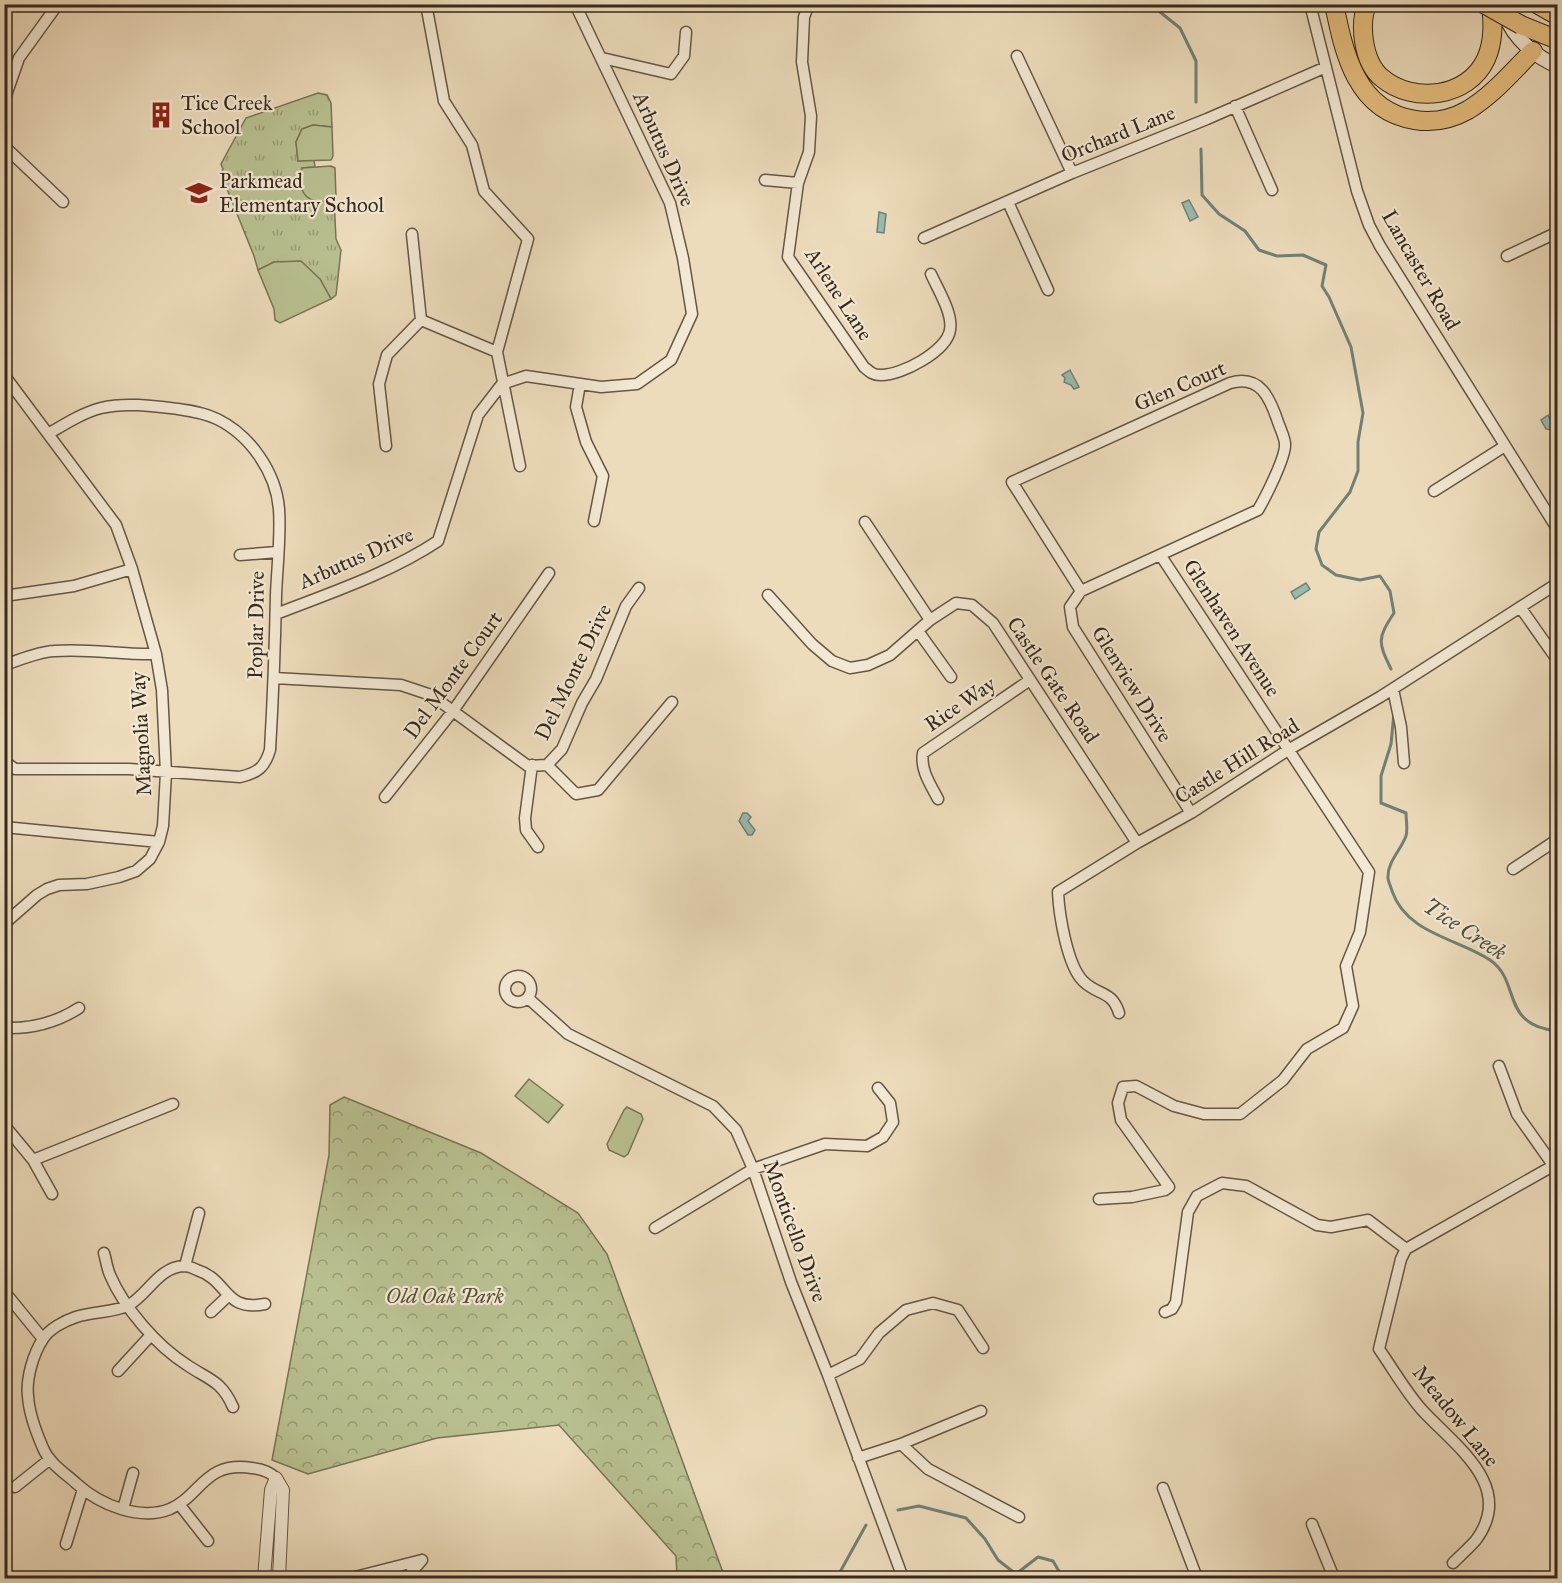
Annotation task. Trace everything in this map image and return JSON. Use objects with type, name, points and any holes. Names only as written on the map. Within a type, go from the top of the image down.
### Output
[{"type":"highway","points":[[1334,4],[1347,58],[1359,81],[1378,104],[1390,113],[1404,118],[1437,120],[1467,111],[1494,91],[1533,51]]},
{"type":"highway","points":[[1367,4],[1362,23],[1363,35],[1374,69],[1382,78],[1401,89],[1442,93],[1470,80],[1481,68],[1492,44],[1491,4]]},
{"type":"highway","points":[[1484,4],[1521,25],[1557,40]]},
{"type":"highway","points":[[1537,4],[1557,16]]},
{"type":"main road","points":[[1501,4],[1513,31],[1533,51],[1557,66]]},
{"type":"street","points":[[4,101],[19,58],[58,4]]},
{"type":"street","points":[[426,4],[444,101],[472,145],[484,191],[528,239],[497,352],[520,466]]},
{"type":"street","name":"Arbutus Drive","points":[[276,614],[347,587],[423,551],[438,541],[478,415],[502,384],[526,376],[601,387],[637,384],[671,360],[692,314],[683,258],[670,203],[575,4]]},
{"type":"street","name":"Arlene Lane","points":[[809,4],[804,17],[802,62],[811,116],[809,152],[798,183],[788,257],[864,367],[872,374],[881,376],[898,373],[927,358],[947,341],[951,328],[949,314],[931,274]]},
{"type":"street","name":"Lancaster Road","points":[[1310,4],[1352,172],[1369,225],[1557,530]]},
{"type":"street","points":[[602,58],[671,74],[684,56],[686,32]]},
{"type":"street","points":[[1017,56],[1072,172]]},
{"type":"street","name":"Orchard Lane","points":[[924,238],[1072,172],[1207,119],[1326,67]]},
{"type":"street","points":[[1235,105],[1272,190]]},
{"type":"street","points":[[4,146],[63,202]]},
{"type":"street","points":[[765,180],[798,183]]},
{"type":"street","points":[[1008,202],[1048,290]]},
{"type":"street","points":[[1507,256],[1557,232]]},
{"type":"street","points":[[412,234],[422,320]]},
{"type":"street","points":[[422,320],[497,352]]},
{"type":"street","points":[[386,446],[379,384],[387,356],[422,320]]},
{"type":"street","name":"Magnolia Way","points":[[4,375],[116,525],[132,569],[156,654],[162,690],[166,773],[163,826],[159,842],[150,859],[136,871],[118,878],[87,884],[59,885],[47,889],[4,924]]},
{"type":"street","name":"Glen Court","points":[[1242,380],[1257,385],[1270,399],[1286,445],[1258,510],[1161,556],[1080,591],[1012,482],[1230,383],[1242,380]]},
{"type":"street","points":[[580,384],[576,407],[586,442],[603,476],[594,521]]},
{"type":"street","name":"Poplar Drive","points":[[4,761],[15,769],[129,769],[240,777],[261,770],[270,750],[279,509],[271,476],[255,450],[237,432],[218,419],[189,411],[120,405],[101,408],[83,415],[48,434]]},
{"type":"street","points":[[1434,491],[1505,446]]},
{"type":"street","points":[[865,522],[930,620]]},
{"type":"street","points":[[240,555],[277,552]]},
{"type":"street","name":"Glenhaven Avenue","points":[[1099,1199],[1132,1197],[1165,1190],[1169,1187],[1121,1120],[1118,1103],[1123,1087],[1136,1086],[1174,1106],[1204,1114],[1240,1114],[1283,1080],[1308,1049],[1343,1028],[1353,1006],[1346,966],[1360,932],[1369,872],[1161,556]]},
{"type":"street","points":[[4,596],[74,586],[132,569]]},
{"type":"street","name":"Del Monte Court","points":[[385,797],[453,711],[549,573]]},
{"type":"street","name":"Castle Hill Road","points":[[1119,1014],[1112,998],[1095,990],[1079,976],[1062,929],[1058,892],[1191,813],[1288,750],[1394,688],[1557,583]]},
{"type":"street","name":"Del Monte Drive","points":[[274,678],[401,685],[431,695],[528,766],[547,765],[562,749],[582,703],[596,679],[626,606],[639,588]]},
{"type":"street","name":"Glenview Drive","points":[[1080,591],[1070,607],[1073,627],[1191,813]]},
{"type":"street","name":"Castle Gate Road","points":[[768,595],[812,644],[832,661],[850,668],[868,665],[890,655],[930,620],[956,603],[972,605],[993,623],[1137,843]]},
{"type":"street","points":[[1520,607],[1557,661]]},
{"type":"street","points":[[918,631],[951,677]]},
{"type":"street","points":[[4,665],[51,651],[76,650],[127,655],[156,654]]},
{"type":"street","name":"Rice Way","points":[[938,799],[925,774],[923,753],[1030,680]]},
{"type":"street","points":[[1394,688],[1404,763]]},
{"type":"street","points":[[547,765],[576,794],[598,790],[672,702]]},
{"type":"street","points":[[532,765],[525,818],[526,830],[537,847]]},
{"type":"street","points":[[4,827],[159,842]]},
{"type":"street","points":[[1513,869],[1557,839]]},
{"type":"street","name":"Monticello Drive","points":[[528,998],[568,1034],[713,1106],[736,1130],[753,1169],[791,1282],[903,1578]]},
{"type":"street","points":[[4,1028],[25,1028],[48,1023],[64,1018],[79,1008]]},
{"type":"street","points":[[1165,1312],[1172,1309],[1176,1302],[1188,1212],[1197,1196],[1222,1183],[1246,1186],[1317,1225],[1331,1227],[1368,1220],[1406,1249],[1555,1164],[1517,1114],[1499,1066]]},
{"type":"street","points":[[655,1228],[753,1169],[825,1144],[867,1146],[883,1137],[893,1122],[890,1103],[878,1088]]},
{"type":"street","points":[[33,1160],[173,1104]]},
{"type":"street","points":[[4,1125],[33,1160],[52,1194]]},
{"type":"street","points":[[185,1266],[199,1213]]},
{"type":"street","name":"Meadow Lane","points":[[1406,1249],[1401,1259],[1379,1349],[1420,1407],[1475,1465],[1488,1493],[1488,1516],[1476,1540],[1453,1563]]},
{"type":"street","points":[[104,1253],[110,1275],[127,1306],[151,1335],[186,1365],[220,1384],[233,1407]]},
{"type":"street","points":[[266,1304],[254,1306],[240,1304],[228,1296],[217,1282],[204,1272],[185,1266],[163,1274],[142,1296],[127,1306],[75,1317],[58,1325],[43,1339],[31,1367],[27,1394],[31,1416],[44,1453],[83,1489],[100,1500],[123,1509],[155,1513],[179,1504],[209,1477],[229,1468],[254,1468],[271,1473],[282,1490],[279,1578]]},
{"type":"street","points":[[8,1296],[43,1339]]},
{"type":"street","points":[[212,1312],[228,1296]]},
{"type":"street","points":[[828,1375],[860,1359],[879,1333],[906,1310],[933,1303],[958,1310],[983,1348]]},
{"type":"street","points":[[118,1371],[151,1335]]},
{"type":"street","points":[[858,1458],[901,1444],[981,1410]]},
{"type":"street","points":[[901,1444],[928,1469],[1019,1517]]},
{"type":"street","points":[[15,1487],[50,1460]]},
{"type":"street","points":[[123,1509],[133,1473]]},
{"type":"street","points":[[264,1578],[271,1490],[276,1478]]},
{"type":"street","points":[[1164,1488],[1197,1578]]},
{"type":"street","points":[[66,1544],[83,1489]]},
{"type":"street","points":[[179,1504],[208,1541]]},
{"type":"street","points":[[1312,1524],[1334,1578]]},
{"type":"street","points":[[351,1578],[422,1560],[409,1575],[398,1578]]},
{"type":"green space","points":[[318,93],[327,95],[331,103],[332,127],[313,125],[302,129],[296,142],[298,161],[314,160],[315,167],[302,168],[318,202],[334,199],[336,239],[341,250],[336,295],[331,299],[320,279],[274,262],[258,270],[221,174],[223,169],[221,164],[246,118]]},
{"type":"green space","points":[[313,125],[332,127],[333,156],[331,160],[298,161],[296,142],[302,129]]},
{"type":"green space","points":[[331,166],[335,168],[336,198],[318,202],[306,196],[300,183],[302,168]]},
{"type":"green space","points":[[301,261],[320,279],[331,299],[280,323],[275,320],[274,309],[258,270],[274,262]]},
{"type":"green space","points":[[529,1079],[563,1105],[548,1123],[515,1096]]},
{"type":"green space","name":"Old Oak Park","points":[[344,1097],[481,1153],[578,1213],[607,1254],[725,1578],[677,1578],[676,1556],[559,1425],[437,1438],[308,1474],[272,1460],[329,1155],[330,1105]]},
{"type":"green space","points":[[627,1107],[641,1114],[643,1119],[628,1154],[624,1157],[609,1150],[607,1144]]},
{"type":"water","points":[[1189,200],[1198,217],[1190,221],[1182,203]]},
{"type":"water","points":[[879,212],[886,214],[884,233],[877,232]]},
{"type":"water","points":[[1070,370],[1079,387],[1074,389],[1064,382],[1065,378],[1062,375]]},
{"type":"water","points":[[1548,415],[1551,421],[1557,423],[1555,430],[1546,429],[1541,420]]},
{"type":"water","points":[[1306,583],[1310,589],[1295,599],[1291,592]]},
{"type":"water","points":[[743,813],[751,817],[748,821],[755,830],[752,835],[748,835],[739,821]]},
{"type":"waterway","name":"Tice Creek","points":[[1150,4],[1180,28],[1196,61],[1196,102]]},
{"type":"waterway","name":"Tice Creek","points":[[1201,149],[1202,195],[1219,214],[1245,231],[1259,250],[1277,256],[1303,255],[1326,265],[1322,286],[1351,347],[1363,413],[1358,442],[1358,471],[1350,492],[1319,532],[1316,549],[1322,565],[1336,575],[1360,580],[1380,576],[1390,591],[1394,613],[1381,641],[1391,669]]},
{"type":"waterway","name":"Tice Creek","points":[[1394,713],[1391,744],[1381,776],[1381,803],[1406,813],[1406,836],[1388,872],[1389,882],[1399,905],[1421,926],[1490,960],[1500,969],[1519,1012],[1539,1027],[1558,1031]]},
{"type":"waterway","name":"Tice Creek","points":[[898,1510],[919,1506],[966,1518],[985,1539],[998,1560],[1016,1574],[1038,1557],[1053,1561],[1063,1578]]},
{"type":"waterway","name":"Tice Creek","points":[[826,1578],[840,1572],[866,1525]]},
{"type":"place","name":"Tice Creek School","points":[[161,115]]},
{"type":"place","name":"Parkmead Elementary School","points":[[199,193]]}]
